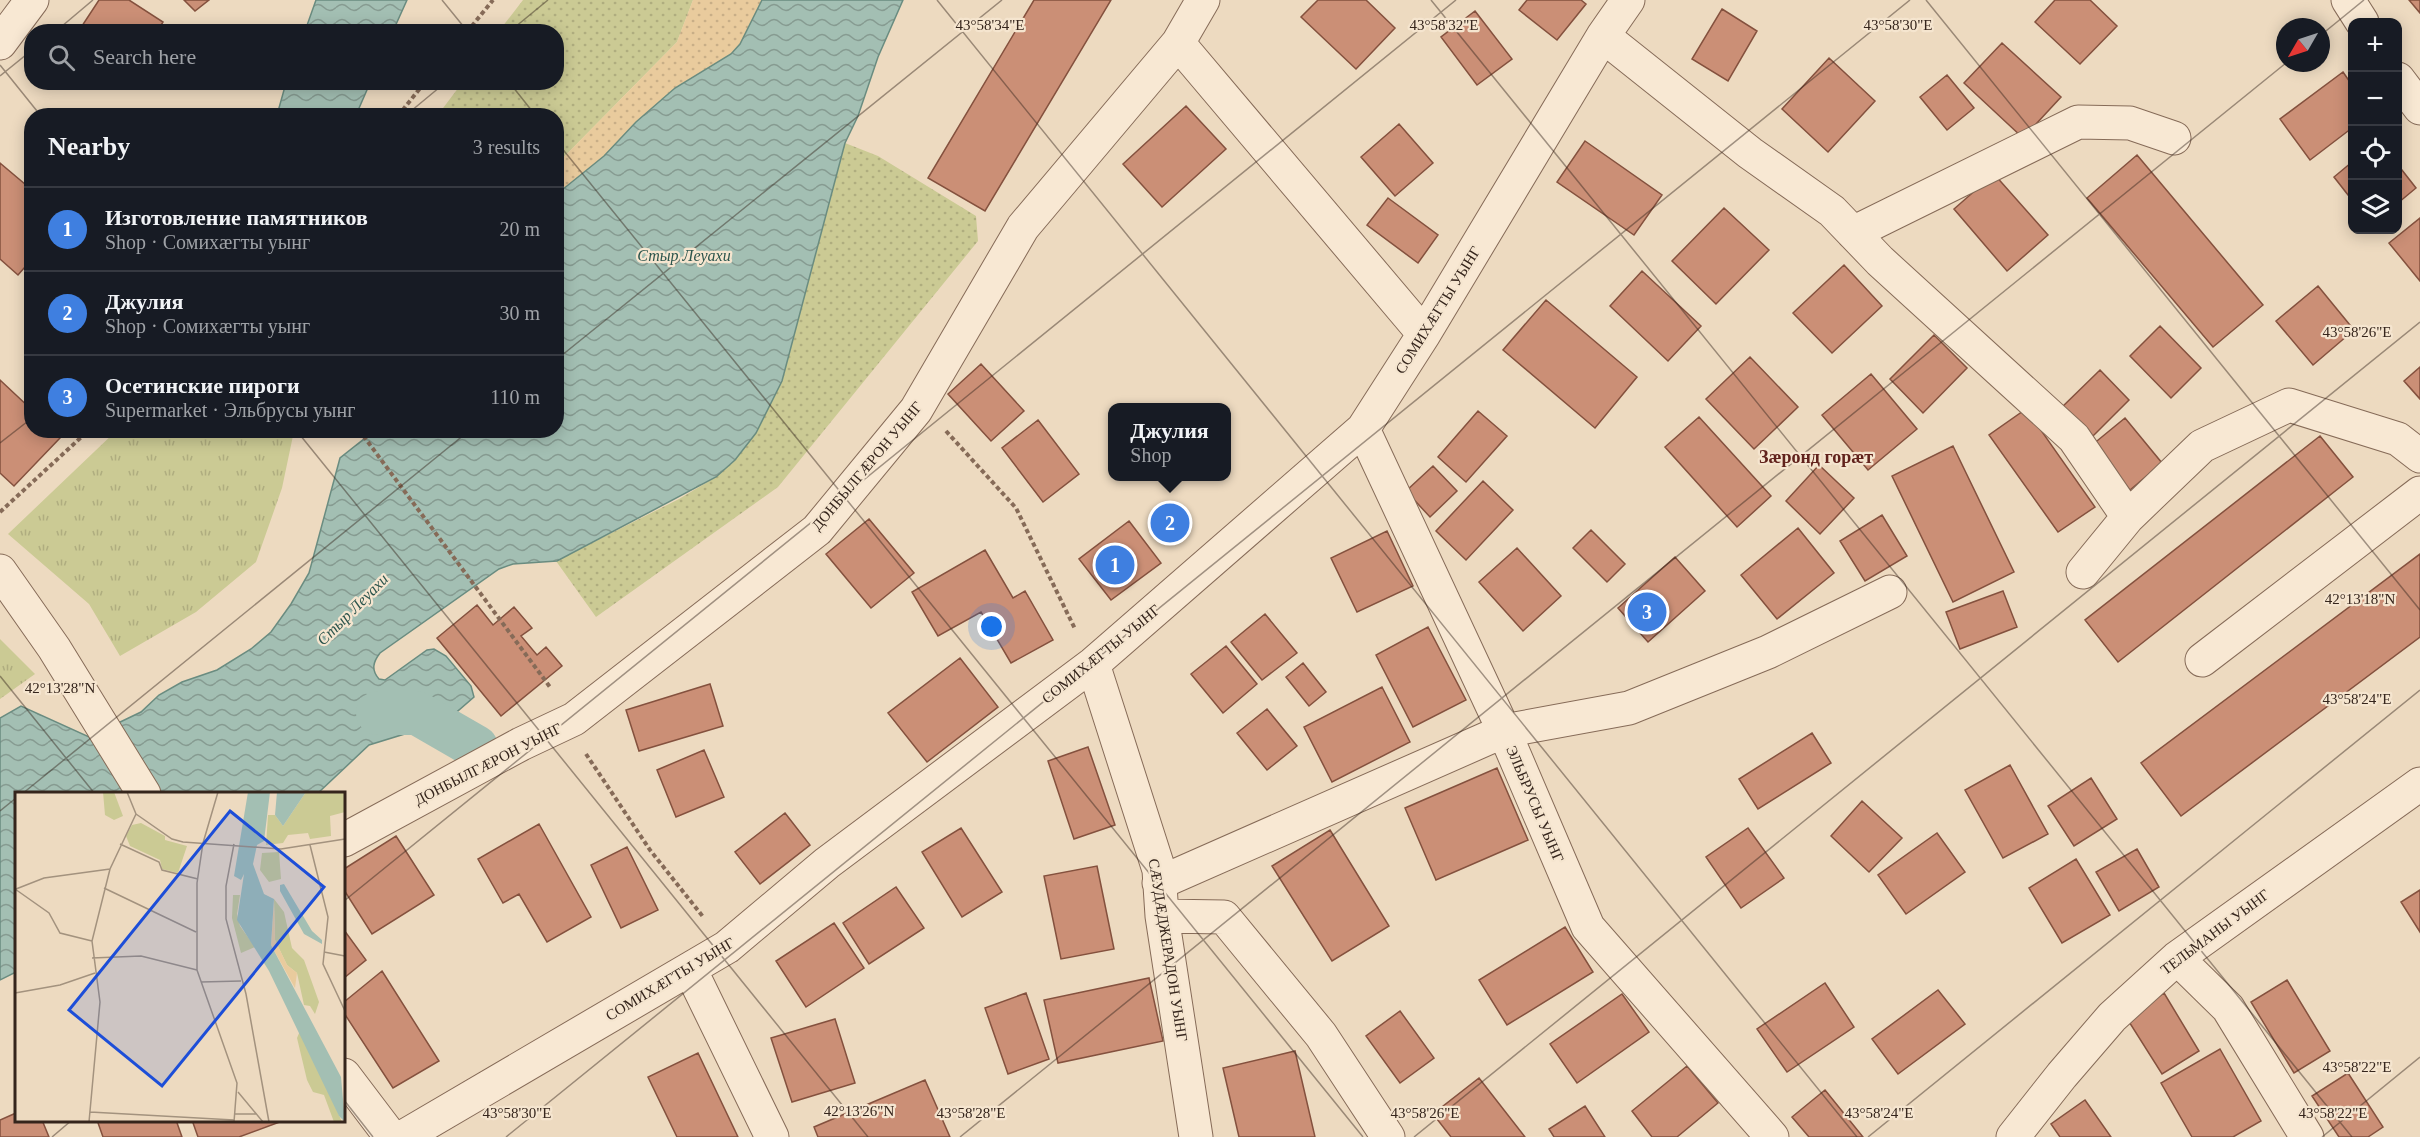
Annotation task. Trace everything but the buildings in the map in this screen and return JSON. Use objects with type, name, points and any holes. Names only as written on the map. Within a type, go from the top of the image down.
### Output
[{"type":"street","points":[[0,43],[32,0]]},
{"type":"street","name":"ДОНБЫЛГÆРОН УЫНГ","points":[[345,839],[521,744],[574,719],[817,530],[916,410],[1023,227],[1178,43],[1203,0]]},
{"type":"street","name":"СОМИХÆГТЫ УЫНГ","points":[[403,1137],[727,947],[826,862],[1092,664],[1363,429],[1424,334],[1603,36],[1628,0]]},
{"type":"street","points":[[2348,0],[2359,18]]},
{"type":"street","points":[[1603,36],[1750,153],[1832,212],[1880,261],[2074,438],[2128,517]]},
{"type":"street","points":[[1178,43],[1424,334]]},
{"type":"street","points":[[2402,85],[2420,108]]},
{"type":"street","points":[[1853,233],[2078,122],[2130,123],[2174,138]]},
{"type":"street","points":[[2083,572],[2128,517],[2202,446],[2289,405],[2398,439],[2420,456]]},
{"type":"street","name":"ЭЛЬБРУСЫ УЫНГ","points":[[1363,429],[1504,731],[1588,927],[1772,1137]]},
{"type":"street","points":[[2202,660],[2420,493]]},
{"type":"street","points":[[0,571],[54,648],[143,792]]},
{"type":"street","points":[[1159,883],[1504,731],[1629,708],[1768,652],[1890,592]]},
{"type":"street","name":"СÆУДÆДЖЕРАДОН УЫНГ","points":[[1092,664],[1159,870],[1161,916],[1196,1137]]},
{"type":"street","name":"ТЕЛЬМАНЫ УЫНГ","points":[[2013,1137],[2112,1017],[2177,958],[2420,784]]},
{"type":"street","points":[[1161,916],[1224,917],[1321,1035],[1388,1137]]},
{"type":"street","points":[[2177,958],[2228,1008],[2307,1137]]},
{"type":"street","points":[[690,969],[772,1137]]},
{"type":"street","points":[[345,1076],[391,1137]]},
{"type":"path","points":[[474,24],[493,0]]},
{"type":"path","points":[[404,108],[419,90]]},
{"type":"path","points":[[916,410],[951,434],[1016,508],[1092,664]]},
{"type":"path","points":[[0,512],[80,438]]},
{"type":"path","points":[[365,438],[574,719],[584,750],[650,850],[727,947]]},
{"type":"green space","points":[[523,0],[693,0],[677,42],[564,157],[564,108],[443,108],[457,90],[564,90],[564,24],[504,24]]},
{"type":"green space","points":[[845,143],[878,156],[976,216],[978,241],[778,487],[596,617],[556,561],[679,499],[716,477],[735,460],[782,381]]},
{"type":"green space","points":[[109,438],[293,438],[282,488],[256,562],[196,612],[120,656],[89,604],[8,534]]},
{"type":"green space","points":[[0,639],[35,674],[0,699]]},
{"type":"sand","points":[[693,0],[762,0],[740,44],[731,54],[675,88],[636,122],[604,156],[564,188],[564,157],[677,42]]},
{"type":"water","points":[[316,0],[407,0],[396,24],[307,24]]},
{"type":"water","name":"Стыр Леуахи","points":[[762,0],[903,0],[878,57],[858,116],[845,143],[782,381],[756,433],[735,460],[716,477],[557,561],[513,564],[499,569],[380,653],[374,663],[374,669],[379,679],[385,680],[427,650],[434,649],[446,656],[471,686],[474,697],[452,716],[434,725],[369,745],[319,792],[15,792],[15,972],[0,980],[0,718],[21,706],[89,737],[141,712],[159,695],[182,682],[217,670],[251,649],[271,632],[309,573],[340,458],[365,438],[564,438],[564,188],[604,156],[636,122],[675,88],[731,54],[740,44]]},
{"type":"water","points":[[284,90],[367,90],[359,108],[279,108]]},
{"type":"waterway","points":[[378,713],[417,713],[476,747]]},
{"type":"place","name":"Джулия","points":[[1170,523]]},
{"type":"place","name":"Изготовление памятников","points":[[1115,565]]},
{"type":"place","name":"Осетинские пироги","points":[[1647,612]]},
{"type":"district","name":"Зæронд горæт","points":[[1816,457]]}]
